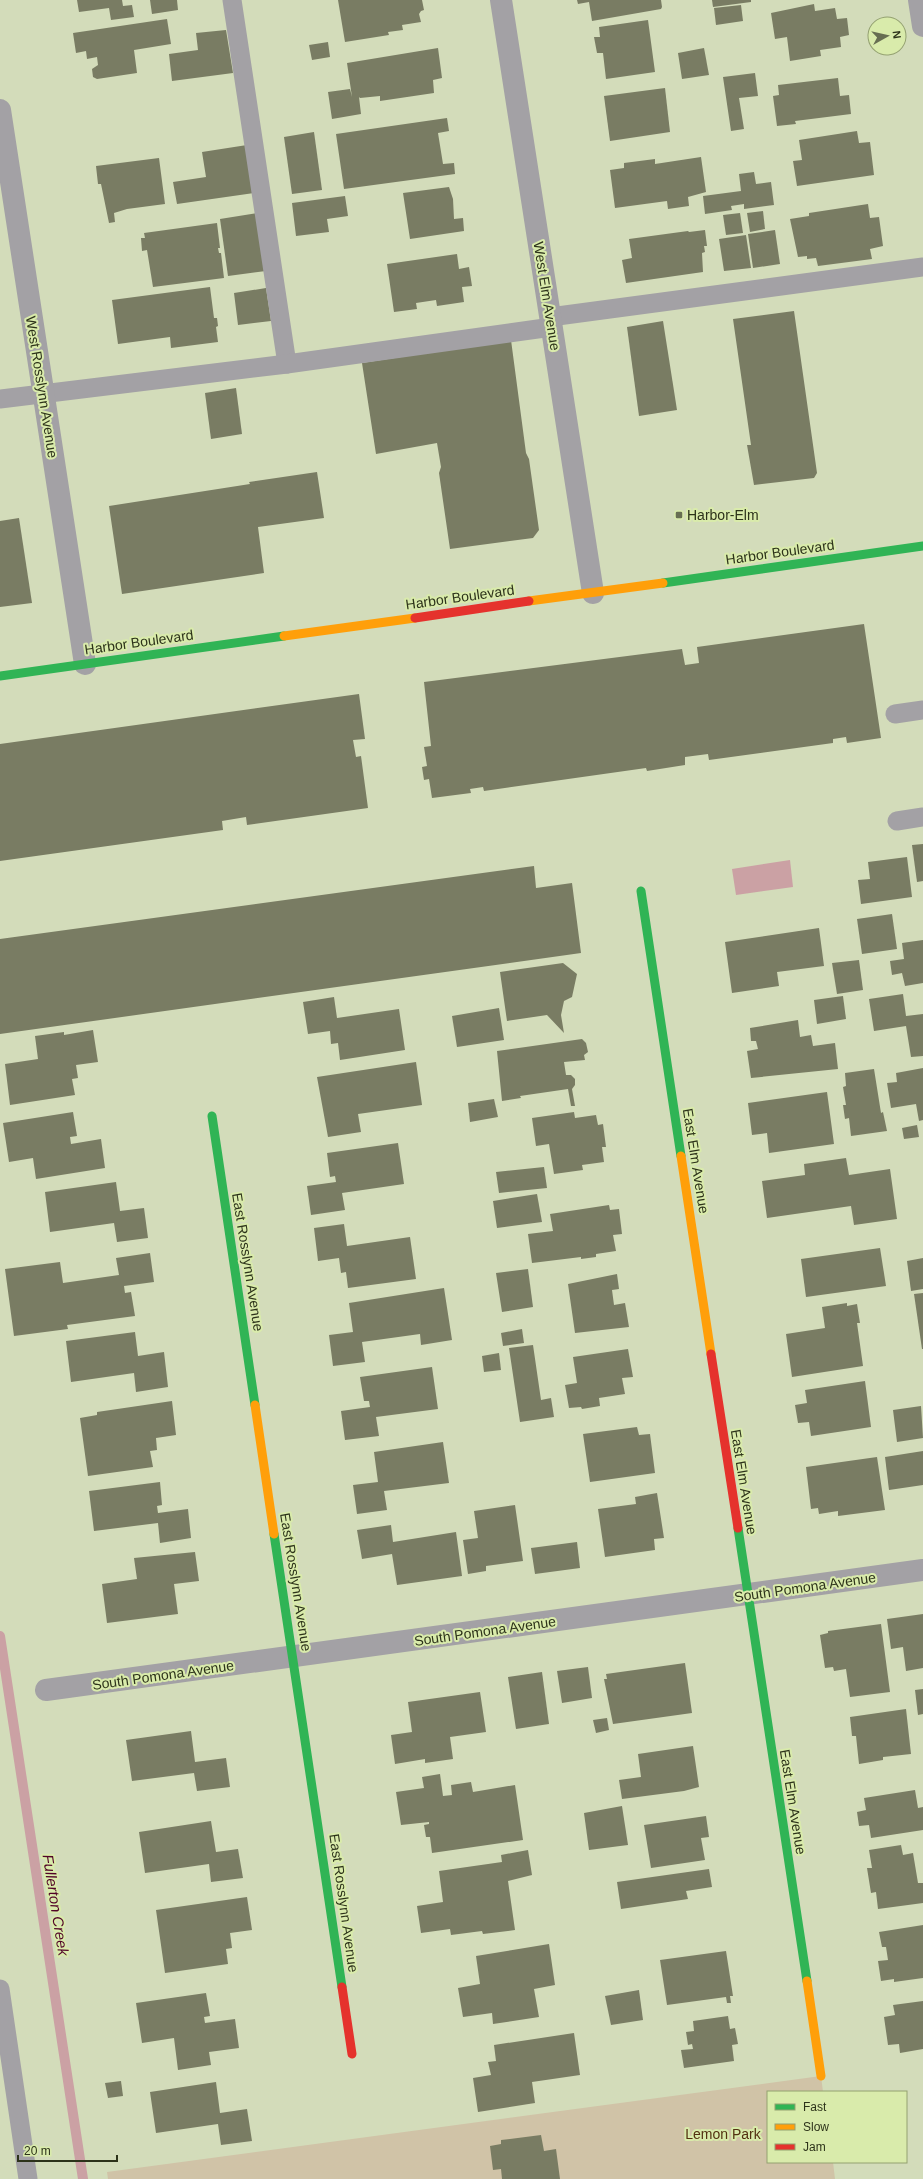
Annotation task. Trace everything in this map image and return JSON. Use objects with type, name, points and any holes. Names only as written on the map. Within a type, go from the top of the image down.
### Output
[{"type":"street","name":"West Elm Avenue","points":[[501,0],[593,593]]},
{"type":"street","points":[[919,0],[923,26]]},
{"type":"street","name":"West Rosslynn Avenue","points":[[0,110],[85,664]]},
{"type":"street","name":"Harbor Boulevard","points":[[0,676],[923,546]]},
{"type":"street","name":"East Elm Avenue","points":[[641,891],[821,2076]]},
{"type":"street","name":"East Rosslynn Avenue","points":[[212,1116],[352,2054]]},
{"type":"street","name":"South Pomona Avenue","points":[[46,1690],[293,1658],[923,1570]]},
{"type":"lane","points":[[232,0],[287,364]]},
{"type":"lane","points":[[0,399],[287,364],[551,322],[923,267]]},
{"type":"lane","points":[[895,714],[923,710]]},
{"type":"lane","points":[[896,821],[923,817]]},
{"type":"lane","points":[[0,1989],[28,2179]]},
{"type":"green space","name":"Lemon Park","points":[[821,2076],[823,2091],[767,2091],[767,2163],[833,2163],[835,2179],[108,2179],[107,2172]]},
{"type":"shaded area","points":[[790,860],[793,887],[736,895],[732,869]]},
{"type":"building","points":[[77,0],[122,0],[123,6],[132,5],[134,17],[111,20],[109,8],[79,12]]},
{"type":"building","points":[[150,0],[177,0],[178,10],[152,14]]},
{"type":"building","points":[[338,0],[422,0],[424,10],[419,14],[421,22],[402,25],[403,30],[388,32],[389,35],[345,42]]},
{"type":"building","points":[[577,0],[661,0],[662,7],[661,9],[592,21],[589,2],[578,4]]},
{"type":"building","points":[[712,0],[751,0],[751,2],[713,7]]},
{"type":"building","points":[[814,4],[815,11],[835,8],[837,19],[847,18],[849,35],[840,37],[841,47],[820,50],[821,56],[790,61],[787,37],[775,39],[771,13]]},
{"type":"building","points":[[741,5],[743,21],[716,25],[714,8]]},
{"type":"building","points":[[167,19],[171,44],[134,50],[137,73],[97,79],[93,77],[92,69],[98,65],[97,57],[87,59],[86,51],[76,53],[73,33]]},
{"type":"building","points":[[648,20],[655,72],[606,79],[603,53],[597,53],[594,37],[600,37],[599,27]]},
{"type":"building","points":[[226,30],[233,73],[172,81],[169,54],[198,50],[196,33]]},
{"type":"building","points":[[328,42],[330,57],[312,60],[309,45]]},
{"type":"building","points":[[438,48],[442,78],[433,80],[434,93],[380,101],[380,96],[359,97],[361,114],[332,119],[328,92],[350,89],[352,97],[347,63]]},
{"type":"building","points":[[704,48],[709,75],[682,79],[678,53]]},
{"type":"building","points":[[755,73],[758,96],[739,98],[744,129],[731,131],[723,77]]},
{"type":"building","points":[[838,78],[840,96],[849,95],[851,114],[795,121],[796,124],[777,126],[773,96],[779,95],[778,85]]},
{"type":"building","points":[[665,88],[670,132],[610,141],[604,96]]},
{"type":"building","points":[[447,118],[449,131],[438,133],[443,164],[454,163],[455,174],[344,189],[336,134]]},
{"type":"building","points":[[857,131],[859,143],[870,142],[874,175],[797,186],[793,161],[802,160],[799,140]]},
{"type":"building","points":[[314,132],[322,190],[292,194],[284,137]]},
{"type":"building","points":[[247,145],[254,193],[177,204],[173,182],[206,177],[202,152]]},
{"type":"building","points":[[701,157],[706,192],[688,197],[689,206],[668,209],[667,201],[615,208],[610,170],[624,168],[624,163],[655,159],[655,164]]},
{"type":"building","points":[[159,158],[165,204],[127,209],[114,213],[115,222],[109,223],[101,184],[98,184],[96,166]]},
{"type":"building","points":[[754,172],[756,184],[771,182],[774,205],[744,209],[744,204],[731,206],[732,210],[705,214],[703,196],[741,191],[739,174]]},
{"type":"building","points":[[449,187],[453,199],[454,219],[463,218],[464,231],[410,239],[403,193]]},
{"type":"building","points":[[345,196],[348,216],[327,219],[329,232],[296,236],[292,203]]},
{"type":"building","points":[[868,204],[870,218],[879,217],[883,246],[870,249],[872,259],[818,266],[816,258],[807,259],[807,256],[798,257],[790,219],[809,216],[809,213]]},
{"type":"building","points":[[763,211],[765,229],[750,232],[747,213]]},
{"type":"building","points":[[258,213],[266,271],[228,276],[220,219]]},
{"type":"building","points":[[740,213],[743,233],[726,235],[723,215]]},
{"type":"building","points":[[217,223],[220,248],[218,248],[219,253],[221,253],[224,278],[153,287],[147,250],[142,251],[141,238],[145,238],[144,233]]},
{"type":"building","points":[[705,230],[707,246],[704,246],[705,252],[702,253],[703,272],[626,283],[622,260],[632,258],[629,239]]},
{"type":"building","points":[[775,230],[780,264],[753,268],[748,234]]},
{"type":"building","points":[[746,235],[751,268],[724,271],[719,239]]},
{"type":"building","points":[[457,254],[459,269],[469,267],[472,286],[462,287],[464,302],[437,306],[436,300],[416,303],[417,309],[394,312],[387,264]]},
{"type":"building","points":[[210,287],[214,318],[217,318],[218,326],[216,327],[218,342],[171,348],[170,337],[118,344],[112,300]]},
{"type":"building","points":[[266,288],[271,321],[238,325],[234,293]]},
{"type":"building","points":[[794,311],[817,473],[814,478],[754,485],[747,445],[751,445],[733,319]]},
{"type":"building","points":[[663,321],[677,410],[639,416],[627,327]]},
{"type":"building","points":[[511,340],[526,453],[529,459],[539,530],[533,538],[450,549],[439,473],[441,467],[437,443],[376,454],[362,363]]},
{"type":"building","points":[[236,388],[242,434],[211,439],[205,393]]},
{"type":"building","points":[[317,472],[324,518],[258,527],[264,573],[122,594],[109,506]]},
{"type":"building","points":[[19,518],[32,603],[0,607],[0,521]]},
{"type":"building","points":[[864,624],[881,738],[847,743],[846,737],[833,739],[833,743],[709,760],[708,754],[685,757],[685,765],[647,771],[646,768],[484,791],[483,787],[470,789],[471,793],[432,798],[429,779],[424,780],[422,767],[427,766],[424,747],[431,746],[424,682],[682,649],[685,665],[699,663],[697,647]]},
{"type":"building","points":[[359,694],[365,739],[353,740],[356,757],[361,756],[368,808],[247,825],[246,817],[222,821],[223,830],[0,861],[0,744]]},
{"type":"building","points":[[923,844],[923,881],[917,882],[912,845]]},
{"type":"building","points":[[907,857],[912,897],[861,904],[858,880],[870,879],[868,862]]},
{"type":"building","points":[[534,866],[536,888],[572,883],[581,953],[0,1034],[0,939]]},
{"type":"building","points":[[892,914],[897,949],[862,954],[857,919]]},
{"type":"building","points":[[819,928],[824,966],[777,972],[779,986],[732,993],[725,942]]},
{"type":"building","points":[[923,940],[923,983],[905,986],[902,973],[892,975],[890,961],[904,959],[902,943]]},
{"type":"building","points":[[859,960],[863,990],[837,994],[832,963]]},
{"type":"building","points":[[563,963],[577,974],[572,997],[564,1001],[561,1015],[564,1033],[547,1015],[507,1021],[500,972]]},
{"type":"building","points":[[903,994],[906,1016],[923,1014],[923,1056],[911,1057],[906,1026],[874,1031],[869,999]]},
{"type":"building","points":[[843,996],[846,1019],[817,1024],[814,1000]]},
{"type":"building","points":[[334,997],[337,1018],[399,1009],[405,1050],[340,1060],[338,1043],[331,1044],[330,1031],[308,1034],[303,1002]]},
{"type":"building","points":[[499,1008],[504,1040],[457,1047],[452,1016]]},
{"type":"building","points":[[798,1020],[800,1037],[811,1035],[813,1046],[835,1043],[838,1069],[751,1078],[747,1051],[758,1049],[756,1041],[751,1041],[750,1028]]},
{"type":"building","points":[[93,1030],[98,1062],[76,1065],[78,1078],[72,1079],[75,1095],[10,1105],[5,1064],[38,1059],[35,1036],[64,1032],[64,1035]]},
{"type":"building","points":[[582,1039],[586,1043],[588,1052],[584,1055],[585,1060],[564,1062],[566,1075],[571,1075],[575,1079],[575,1085],[572,1089],[575,1106],[571,1106],[568,1089],[520,1096],[521,1098],[502,1101],[497,1051]]},
{"type":"building","points":[[416,1062],[422,1105],[358,1114],[361,1132],[328,1137],[317,1077]]},
{"type":"building","points":[[923,1068],[923,1120],[919,1121],[916,1104],[891,1108],[887,1083],[897,1082],[896,1073]]},
{"type":"building","points":[[874,1069],[881,1113],[883,1112],[887,1131],[851,1136],[849,1118],[845,1119],[843,1105],[846,1105],[843,1087],[846,1086],[845,1073]]},
{"type":"building","points":[[827,1092],[834,1144],[769,1153],[767,1133],[752,1135],[748,1103]]},
{"type":"building","points":[[494,1099],[498,1117],[470,1122],[468,1103]]},
{"type":"building","points":[[73,1112],[77,1136],[70,1137],[71,1144],[101,1139],[105,1168],[36,1179],[33,1158],[9,1162],[3,1123]]},
{"type":"building","points":[[574,1112],[575,1118],[596,1115],[598,1125],[603,1124],[606,1147],[602,1147],[604,1162],[582,1165],[583,1170],[554,1174],[549,1144],[536,1146],[532,1118]]},
{"type":"building","points":[[917,1125],[919,1137],[904,1139],[902,1128]]},
{"type":"building","points":[[398,1143],[404,1184],[342,1193],[345,1210],[311,1215],[307,1186],[336,1182],[335,1176],[330,1177],[327,1153]]},
{"type":"building","points":[[846,1158],[849,1175],[890,1169],[897,1219],[854,1225],[851,1206],[767,1218],[762,1181],[805,1175],[804,1164]]},
{"type":"building","points":[[544,1167],[547,1188],[499,1193],[496,1172]]},
{"type":"building","points":[[116,1182],[120,1211],[144,1208],[148,1238],[117,1242],[114,1223],[50,1232],[45,1192]]},
{"type":"building","points":[[537,1194],[542,1222],[497,1228],[493,1201]]},
{"type":"building","points":[[609,1205],[610,1210],[619,1209],[622,1234],[613,1235],[616,1251],[596,1254],[596,1257],[581,1259],[581,1257],[532,1263],[528,1234],[553,1231],[550,1214]]},
{"type":"building","points":[[344,1224],[347,1246],[410,1237],[416,1279],[348,1288],[346,1272],[341,1273],[339,1258],[318,1261],[314,1228]]},
{"type":"building","points":[[880,1248],[886,1286],[806,1297],[801,1259]]},
{"type":"building","points":[[150,1253],[154,1282],[124,1286],[125,1293],[131,1292],[135,1316],[67,1325],[68,1329],[14,1336],[5,1269],[60,1262],[63,1283],[119,1275],[116,1258]]},
{"type":"building","points":[[923,1258],[923,1289],[911,1291],[907,1261]]},
{"type":"building","points":[[528,1269],[533,1307],[502,1312],[496,1273]]},
{"type":"building","points":[[617,1274],[619,1289],[612,1290],[614,1305],[625,1303],[629,1327],[575,1333],[568,1284]]},
{"type":"building","points":[[444,1288],[452,1340],[421,1345],[420,1334],[362,1342],[365,1362],[333,1366],[329,1335],[353,1332],[349,1303]]},
{"type":"building","points":[[923,1293],[923,1349],[922,1349],[914,1294]]},
{"type":"building","points":[[847,1303],[847,1306],[857,1304],[860,1323],[857,1323],[863,1366],[792,1377],[786,1334],[825,1328],[822,1307]]},
{"type":"building","points":[[522,1329],[524,1343],[503,1346],[501,1333]]},
{"type":"building","points":[[135,1332],[138,1356],[164,1352],[168,1387],[136,1392],[134,1373],[71,1382],[66,1341]]},
{"type":"building","points":[[533,1345],[541,1400],[551,1398],[554,1417],[520,1422],[509,1348]]},
{"type":"building","points":[[628,1349],[633,1377],[622,1378],[625,1394],[599,1398],[600,1406],[582,1409],[581,1407],[569,1408],[565,1385],[577,1383],[573,1357]]},
{"type":"building","points":[[499,1353],[501,1370],[484,1372],[482,1356]]},
{"type":"building","points":[[432,1367],[438,1409],[376,1417],[379,1436],[345,1440],[341,1411],[370,1407],[369,1401],[364,1401],[360,1377]]},
{"type":"building","points":[[865,1381],[871,1427],[811,1436],[809,1422],[798,1423],[795,1405],[807,1403],[805,1390]]},
{"type":"building","points":[[172,1401],[176,1435],[156,1438],[157,1450],[150,1451],[153,1467],[88,1476],[80,1418],[97,1415],[97,1412]]},
{"type":"building","points":[[921,1406],[923,1438],[897,1442],[893,1410]]},
{"type":"building","points":[[637,1427],[639,1435],[650,1434],[655,1473],[590,1482],[583,1434]]},
{"type":"building","points":[[443,1442],[449,1483],[384,1491],[387,1510],[357,1514],[353,1485],[378,1482],[374,1452]]},
{"type":"building","points":[[923,1451],[923,1485],[889,1490],[885,1457]]},
{"type":"building","points":[[877,1457],[885,1510],[838,1516],[838,1511],[819,1514],[818,1508],[811,1509],[806,1467]]},
{"type":"building","points":[[160,1482],[162,1505],[157,1506],[158,1513],[188,1509],[191,1538],[160,1543],[158,1523],[94,1531],[89,1491]]},
{"type":"building","points":[[657,1493],[664,1538],[654,1539],[655,1550],[605,1557],[598,1509],[636,1504],[635,1497]]},
{"type":"building","points":[[515,1505],[523,1561],[486,1566],[486,1571],[468,1574],[463,1540],[478,1538],[474,1511]]},
{"type":"building","points":[[391,1525],[393,1542],[456,1532],[462,1576],[397,1585],[392,1554],[362,1559],[357,1530]]},
{"type":"building","points":[[577,1542],[580,1568],[535,1574],[531,1548]]},
{"type":"building","points":[[195,1552],[199,1581],[174,1584],[178,1614],[107,1623],[102,1584],[137,1579],[134,1558]]},
{"type":"building","points":[[923,1614],[923,1668],[906,1671],[903,1647],[891,1649],[887,1619]]},
{"type":"building","points":[[881,1624],[890,1692],[850,1697],[846,1669],[834,1671],[833,1667],[825,1668],[820,1635],[828,1633],[828,1631]]},
{"type":"building","points":[[685,1663],[692,1713],[613,1724],[604,1679],[607,1679],[606,1674]]},
{"type":"building","points":[[588,1667],[592,1698],[562,1703],[557,1671]]},
{"type":"building","points":[[542,1672],[549,1724],[516,1729],[508,1677]]},
{"type":"building","points":[[923,1689],[923,1714],[918,1715],[915,1690]]},
{"type":"building","points":[[480,1692],[486,1732],[450,1737],[453,1759],[425,1763],[425,1759],[395,1764],[391,1735],[412,1732],[408,1702]]},
{"type":"building","points":[[906,1709],[911,1754],[883,1757],[883,1760],[859,1764],[856,1736],[852,1736],[850,1717]]},
{"type":"building","points":[[607,1718],[609,1730],[596,1733],[593,1720]]},
{"type":"building","points":[[191,1731],[195,1762],[226,1758],[230,1787],[197,1791],[194,1773],[132,1781],[126,1740]]},
{"type":"building","points":[[693,1746],[699,1787],[684,1791],[622,1799],[619,1780],[641,1777],[638,1754]]},
{"type":"building","points":[[440,1774],[443,1796],[452,1795],[451,1785],[471,1782],[473,1792],[515,1785],[523,1840],[432,1853],[430,1837],[426,1837],[424,1825],[429,1824],[429,1822],[401,1825],[396,1792],[424,1788],[422,1777]]},
{"type":"building","points":[[915,1790],[918,1808],[923,1807],[923,1830],[871,1838],[869,1825],[859,1826],[857,1812],[866,1810],[864,1798]]},
{"type":"building","points":[[622,1806],[628,1845],[589,1850],[584,1813]]},
{"type":"building","points":[[706,1816],[709,1837],[701,1838],[705,1860],[651,1868],[644,1825]]},
{"type":"building","points":[[211,1821],[216,1852],[238,1849],[243,1878],[211,1882],[209,1864],[145,1873],[139,1832]]},
{"type":"building","points":[[901,1845],[903,1855],[913,1853],[918,1883],[923,1883],[923,1903],[878,1909],[876,1892],[871,1893],[867,1868],[872,1868],[869,1850]]},
{"type":"building","points":[[528,1850],[532,1875],[508,1881],[515,1930],[483,1934],[482,1931],[451,1935],[450,1929],[421,1933],[417,1906],[443,1902],[439,1871],[502,1862],[501,1855]]},
{"type":"building","points":[[709,1869],[712,1887],[686,1891],[688,1899],[621,1909],[617,1882]]},
{"type":"building","points":[[247,1897],[252,1930],[230,1933],[232,1948],[226,1949],[228,1964],[165,1973],[156,1910]]},
{"type":"building","points":[[923,1925],[923,1978],[894,1982],[894,1979],[881,1981],[878,1961],[888,1960],[886,1947],[882,1947],[879,1932]]},
{"type":"building","points":[[549,1944],[555,1985],[534,1989],[539,2017],[493,2024],[492,2013],[463,2017],[458,1988],[480,1984],[476,1956]]},
{"type":"building","points":[[726,1951],[733,1996],[730,1996],[731,2003],[727,2003],[726,1997],[667,2005],[660,1960]]},
{"type":"building","points":[[639,1990],[643,2020],[611,2025],[605,1996]]},
{"type":"building","points":[[206,1993],[210,2016],[204,2017],[205,2023],[235,2019],[239,2048],[209,2052],[211,2065],[178,2070],[174,2038],[142,2043],[136,2003]]},
{"type":"building","points":[[923,2001],[923,2049],[900,2053],[899,2044],[888,2045],[884,2017],[895,2015],[893,2005]]},
{"type":"building","points":[[728,2016],[730,2029],[735,2028],[738,2044],[732,2045],[734,2061],[684,2068],[681,2050],[693,2049],[692,2044],[688,2045],[686,2032],[694,2031],[693,2021]]},
{"type":"building","points":[[574,2033],[580,2075],[532,2082],[535,2103],[478,2112],[473,2078],[491,2075],[488,2062],[496,2061],[494,2045]]},
{"type":"building","points":[[121,2081],[123,2096],[108,2098],[105,2083]]},
{"type":"building","points":[[216,2082],[220,2113],[247,2109],[252,2141],[221,2145],[218,2124],[156,2133],[150,2092]]},
{"type":"building","points":[[541,2135],[544,2151],[556,2149],[560,2179],[502,2179],[501,2169],[493,2170],[490,2146],[501,2144],[501,2140]]},
{"type":"waterway","name":"Fullerton Creek","points":[[0,1636],[83,2179]]},
{"type":"traffic: fast","points":[[663,583],[923,546]]},
{"type":"traffic: fast","points":[[0,676],[284,636]]},
{"type":"traffic: fast","points":[[641,891],[681,1156]]},
{"type":"traffic: fast","points":[[212,1116],[255,1405]]},
{"type":"traffic: fast","points":[[738,1528],[807,1981]]},
{"type":"traffic: fast","points":[[274,1534],[342,1987]]},
{"type":"traffic: slow","points":[[529,601],[663,583]]},
{"type":"traffic: slow","points":[[284,636],[415,618]]},
{"type":"traffic: slow","points":[[681,1156],[711,1354]]},
{"type":"traffic: slow","points":[[255,1405],[274,1534]]},
{"type":"traffic: slow","points":[[807,1981],[821,2076]]},
{"type":"traffic: jam","points":[[415,618],[529,601]]},
{"type":"traffic: jam","points":[[711,1354],[738,1528]]},
{"type":"traffic: jam","points":[[342,1987],[352,2054]]},
{"type":"place","name":"Harbor-Elm","points":[[679,515]]}]
